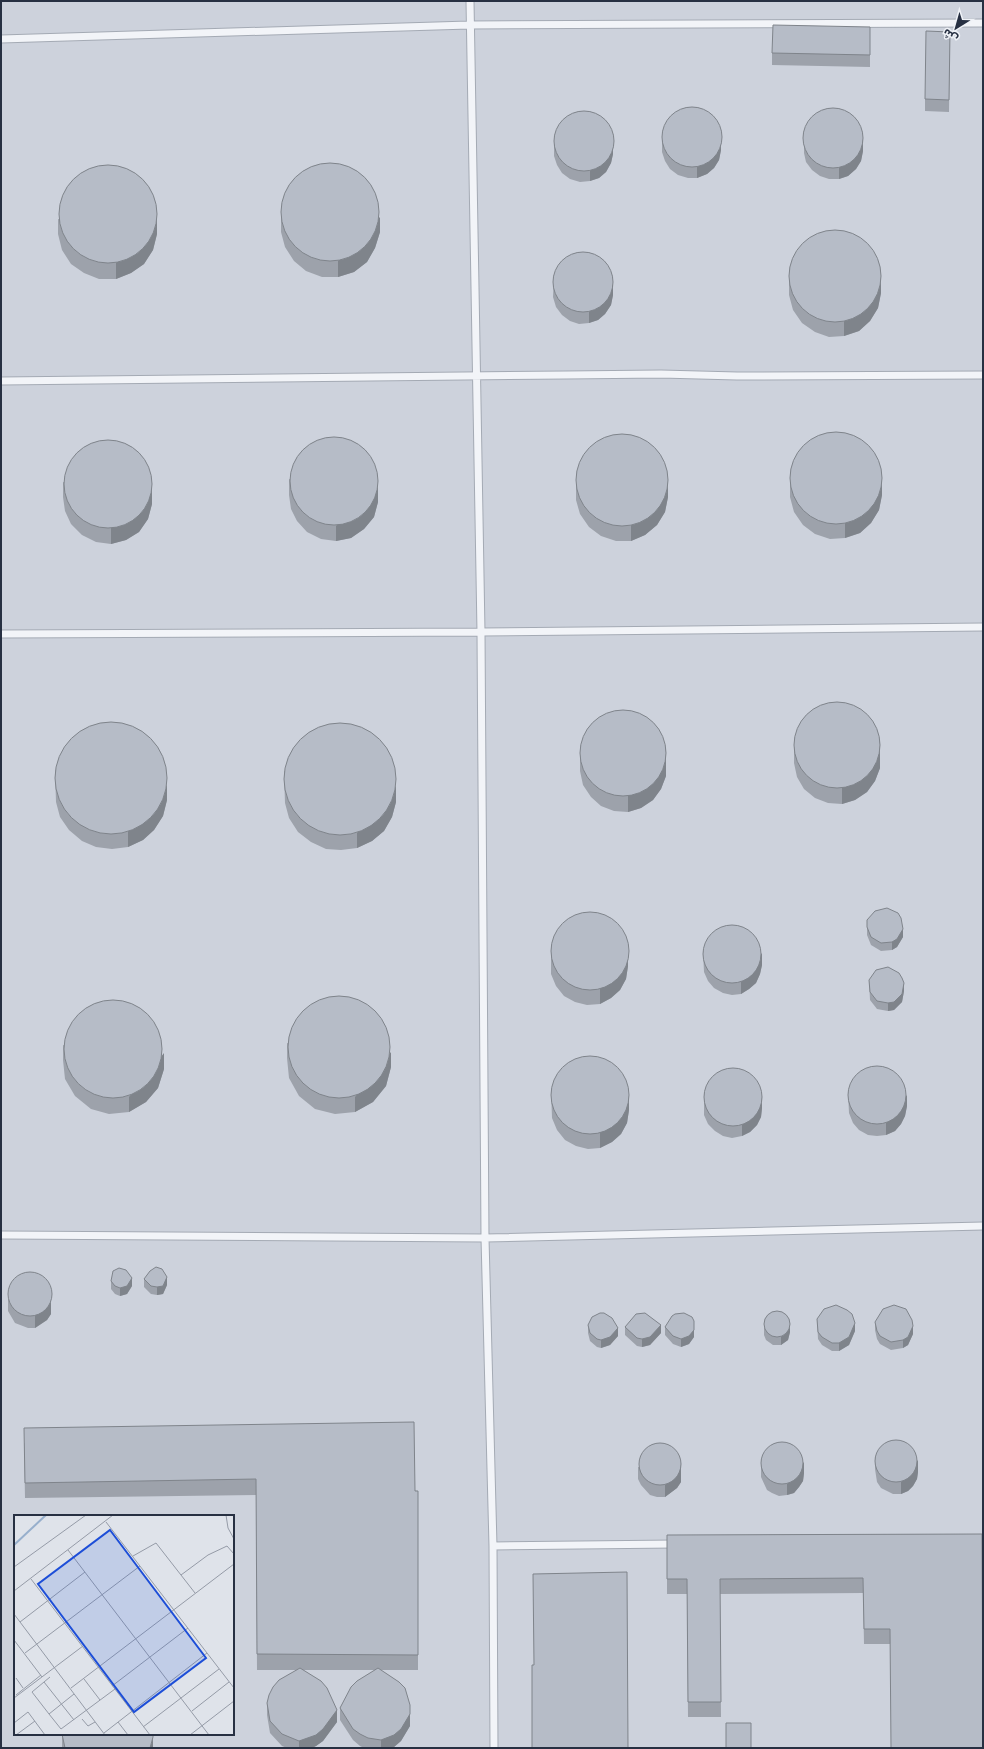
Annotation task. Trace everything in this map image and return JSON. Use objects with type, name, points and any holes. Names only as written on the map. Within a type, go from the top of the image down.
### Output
[{"type":"lane","points":[[470,1],[481,632],[485,1238],[493,1546],[494,1748]]},
{"type":"lane","points":[[1,40],[470,25],[983,23]]},
{"type":"lane","points":[[1,381],[653,374],[737,376],[983,374]]},
{"type":"lane","points":[[1,634],[481,632],[983,626]]},
{"type":"lane","points":[[1,1234],[485,1238],[983,1226]]},
{"type":"lane","points":[[493,1546],[683,1544]]},
{"type":"shaded area","points":[[1,1],[983,1],[983,1748],[1,1748]]},
{"type":"building","points":[[773,25],[870,27],[870,55],[772,53]]},
{"type":"building","points":[[926,31],[950,32],[949,100],[925,99]]},
{"type":"building","points":[[692,107],[708,112],[713,116],[717,121],[722,137],[717,153],[713,158],[708,162],[692,167],[676,162],[671,158],[667,153],[662,137],[667,121],[671,116],[676,112]]},
{"type":"building","points":[[833,108],[849,113],[854,117],[858,122],[863,138],[858,154],[854,159],[849,163],[833,168],[817,163],[812,159],[808,154],[803,138],[808,122],[812,117],[817,113]]},
{"type":"building","points":[[584,111],[600,116],[605,120],[609,125],[614,141],[609,157],[605,162],[600,166],[584,171],[568,166],[563,162],[559,157],[554,141],[559,125],[563,120],[568,116]]},
{"type":"building","points":[[330,163],[349,166],[365,177],[376,193],[379,212],[376,231],[365,247],[349,258],[330,261],[311,258],[295,247],[284,231],[281,212],[284,193],[295,177],[311,166]]},
{"type":"building","points":[[108,165],[127,168],[143,179],[154,195],[157,214],[154,233],[143,249],[127,260],[108,263],[89,260],[73,249],[62,233],[59,214],[62,195],[73,179],[89,168]]},
{"type":"building","points":[[835,230],[852,234],[867,244],[877,259],[881,276],[877,293],[867,308],[852,318],[835,322],[818,318],[803,308],[793,293],[789,276],[793,259],[803,244],[818,234]]},
{"type":"building","points":[[583,252],[599,257],[604,261],[608,266],[613,282],[608,298],[604,303],[599,307],[583,312],[567,307],[562,303],[558,298],[553,282],[558,266],[562,261],[567,257]]},
{"type":"building","points":[[836,432],[853,436],[868,446],[878,461],[882,478],[878,495],[868,510],[853,520],[836,524],[819,520],[804,510],[794,495],[790,478],[794,461],[804,446],[819,436]]},
{"type":"building","points":[[622,434],[639,438],[654,448],[664,463],[668,480],[664,497],[654,512],[639,522],[622,526],[605,522],[590,512],[580,497],[576,480],[580,463],[590,448],[605,438]]},
{"type":"building","points":[[334,437],[351,440],[359,444],[371,456],[375,464],[378,481],[375,498],[371,506],[359,518],[351,522],[334,525],[317,522],[309,518],[297,506],[293,498],[290,481],[293,464],[297,456],[309,444],[317,440]]},
{"type":"building","points":[[108,440],[125,443],[133,447],[145,459],[149,467],[152,484],[149,501],[145,509],[133,521],[125,525],[108,528],[91,525],[83,521],[71,509],[67,501],[64,484],[67,467],[71,459],[83,447],[91,443]]},
{"type":"building","points":[[837,702],[853,706],[867,715],[876,729],[880,745],[876,761],[867,775],[853,784],[837,788],[821,784],[807,775],[798,761],[794,745],[798,729],[807,715],[821,706]]},
{"type":"building","points":[[623,710],[631,711],[647,717],[659,729],[665,745],[665,761],[659,777],[647,789],[631,795],[623,796],[615,795],[599,789],[587,777],[581,761],[580,753],[581,745],[587,729],[599,717],[615,711]]},
{"type":"building","points":[[111,722],[132,726],[151,738],[163,757],[167,778],[163,799],[151,818],[132,830],[111,834],[90,830],[71,818],[59,799],[55,778],[59,757],[71,738],[90,726]]},
{"type":"building","points":[[340,723],[361,727],[380,739],[392,758],[396,779],[392,800],[380,819],[361,831],[340,835],[319,831],[300,819],[288,800],[284,779],[288,758],[300,739],[319,727]]},
{"type":"building","points":[[887,908],[898,913],[901,918],[903,929],[897,939],[892,942],[881,943],[871,937],[867,927],[867,920],[875,911]]},
{"type":"building","points":[[590,912],[605,915],[617,924],[626,936],[629,951],[626,966],[617,978],[605,987],[590,990],[575,987],[563,978],[554,966],[551,951],[554,936],[563,924],[575,915]]},
{"type":"building","points":[[732,925],[743,927],[756,938],[759,943],[761,954],[759,965],[748,978],[743,981],[732,983],[721,981],[708,970],[705,965],[703,954],[705,943],[716,930],[721,927]]},
{"type":"building","points":[[888,967],[899,973],[904,983],[902,994],[894,1002],[888,1003],[877,1001],[870,992],[869,980],[876,970]]},
{"type":"building","points":[[339,996],[359,1000],[367,1004],[375,1011],[382,1019],[386,1027],[390,1047],[386,1067],[382,1075],[375,1083],[367,1090],[359,1094],[339,1098],[319,1094],[311,1090],[303,1083],[296,1075],[292,1067],[288,1047],[292,1027],[296,1019],[303,1011],[311,1004],[319,1000]]},
{"type":"building","points":[[103,1000],[123,1000],[132,1003],[148,1014],[159,1030],[162,1039],[162,1059],[159,1068],[148,1084],[132,1095],[123,1098],[103,1098],[86,1090],[78,1084],[72,1076],[64,1059],[64,1039],[72,1022],[78,1014],[86,1008]]},
{"type":"building","points":[[590,1056],[605,1059],[617,1068],[626,1080],[629,1095],[626,1110],[617,1122],[605,1131],[590,1134],[575,1131],[563,1122],[554,1110],[551,1095],[554,1080],[563,1068],[575,1059]]},
{"type":"building","points":[[877,1066],[888,1068],[901,1079],[904,1084],[906,1095],[904,1106],[893,1119],[888,1122],[877,1124],[866,1122],[853,1111],[850,1106],[848,1095],[850,1084],[861,1071],[866,1068]]},
{"type":"building","points":[[733,1068],[744,1070],[757,1081],[760,1086],[762,1097],[760,1108],[749,1121],[744,1124],[733,1126],[722,1124],[709,1113],[706,1108],[704,1097],[706,1086],[717,1073],[722,1070]]},
{"type":"building","points":[[156,1267],[162,1269],[167,1277],[163,1286],[151,1286],[144,1279],[150,1271]]},
{"type":"building","points":[[119,1268],[126,1270],[132,1278],[127,1286],[120,1288],[115,1286],[111,1281],[113,1271]]},
{"type":"building","points":[[26,1272],[34,1272],[46,1278],[52,1290],[52,1298],[46,1310],[34,1316],[26,1316],[14,1310],[8,1298],[8,1290],[14,1278]]},
{"type":"building","points":[[836,1305],[852,1314],[855,1323],[849,1337],[839,1343],[832,1343],[822,1337],[818,1332],[817,1319],[824,1309]]},
{"type":"building","points":[[894,1305],[906,1309],[912,1320],[913,1326],[908,1337],[903,1340],[891,1342],[880,1336],[875,1322],[883,1309]]},
{"type":"building","points":[[777,1311],[786,1315],[790,1324],[786,1333],[777,1337],[768,1333],[764,1324],[768,1315]]},
{"type":"building","points":[[600,1313],[604,1313],[612,1318],[618,1328],[610,1337],[601,1340],[597,1339],[590,1333],[588,1325],[592,1317]]},
{"type":"building","points":[[645,1313],[661,1325],[650,1337],[642,1339],[637,1338],[625,1327],[636,1314]]},
{"type":"building","points":[[684,1313],[692,1317],[694,1321],[694,1330],[689,1336],[681,1339],[673,1336],[665,1327],[672,1316],[675,1314]]},
{"type":"building","points":[[414,1422],[415,1491],[418,1491],[418,1655],[257,1654],[256,1479],[25,1483],[24,1428]]},
{"type":"building","points":[[892,1440],[900,1440],[908,1443],[914,1449],[917,1461],[914,1473],[908,1479],[900,1482],[892,1482],[884,1479],[878,1473],[875,1465],[875,1457],[878,1449],[884,1443]]},
{"type":"building","points":[[778,1442],[786,1442],[794,1445],[800,1451],[803,1463],[800,1475],[794,1481],[786,1484],[778,1484],[770,1481],[764,1475],[761,1467],[761,1459],[764,1451],[770,1445]]},
{"type":"building","points":[[656,1443],[664,1443],[672,1446],[678,1452],[681,1464],[678,1476],[672,1482],[664,1485],[656,1485],[648,1482],[642,1476],[639,1468],[639,1460],[642,1452],[648,1446]]},
{"type":"building","points":[[982,1534],[983,1748],[891,1748],[890,1629],[864,1629],[863,1578],[720,1579],[721,1702],[688,1702],[687,1579],[667,1579],[667,1535]]},
{"type":"building","points":[[627,1572],[628,1748],[532,1748],[532,1665],[534,1665],[533,1574]]},
{"type":"building","points":[[300,1668],[321,1681],[327,1688],[337,1710],[323,1729],[316,1735],[299,1741],[282,1734],[270,1721],[267,1703],[273,1687],[279,1680]]},
{"type":"building","points":[[378,1668],[399,1682],[405,1688],[410,1705],[410,1714],[401,1729],[394,1735],[381,1740],[368,1738],[353,1729],[340,1708],[351,1687],[357,1681]]},
{"type":"building","points":[[726,1723],[751,1723],[751,1748],[726,1748]]},
{"type":"building","points":[[62,1735],[153,1735],[150,1748],[65,1748]]}]
